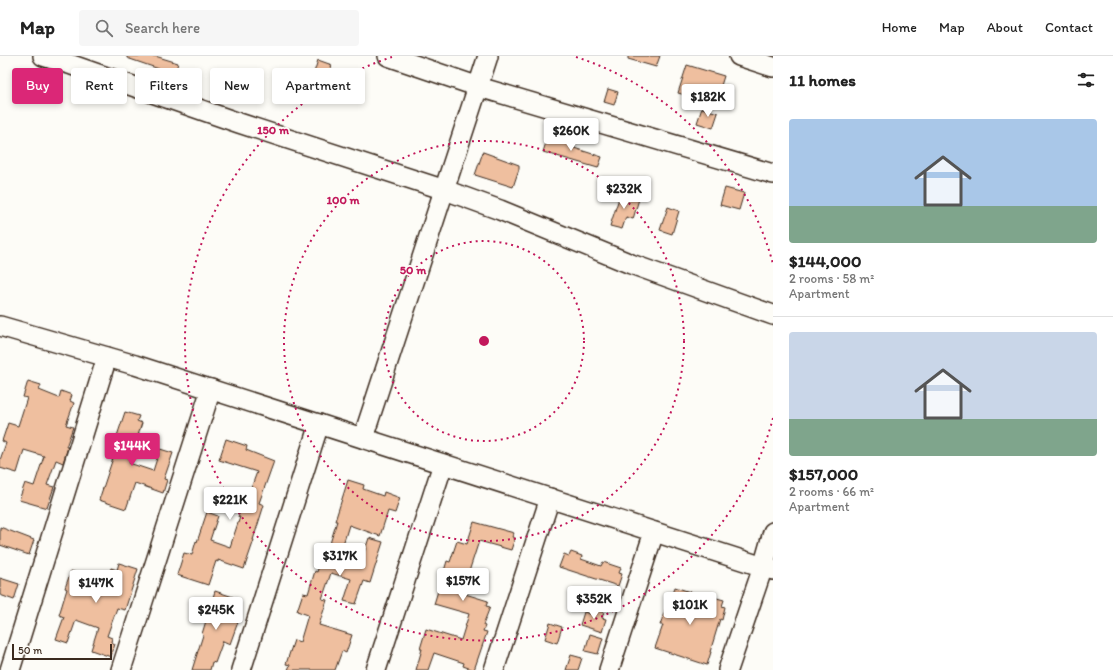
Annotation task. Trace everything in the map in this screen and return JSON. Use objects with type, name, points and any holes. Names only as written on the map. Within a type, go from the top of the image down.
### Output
[{"type":"street","points":[[44,56],[239,123],[445,190],[500,210],[632,264],[773,314]]},
{"type":"street","points":[[388,56],[479,87],[773,174]]},
{"type":"street","points":[[363,438],[488,56]]},
{"type":"street","points":[[739,56],[773,67]]},
{"type":"street","points":[[1,332],[107,357],[768,568]]},
{"type":"street","points":[[10,670],[107,357]]},
{"type":"street","points":[[121,670],[211,390]]},
{"type":"street","points":[[241,670],[319,424]]},
{"type":"street","points":[[376,670],[443,464]]},
{"type":"street","points":[[494,670],[550,498]]},
{"type":"street","points":[[610,670],[654,532]]},
{"type":"street","points":[[728,670],[768,568],[773,532]]},
{"type":"building","points":[[127,56],[155,56],[178,63],[176,68],[156,68],[127,58]]},
{"type":"building","points":[[628,56],[660,56],[656,67],[628,59]]},
{"type":"building","points":[[318,60],[332,65],[331,68],[315,68]]},
{"type":"building","points":[[687,65],[724,76],[719,92],[703,87],[699,99],[678,93]]},
{"type":"building","points":[[608,89],[618,92],[614,105],[604,102]]},
{"type":"building","points":[[702,108],[718,113],[713,128],[697,123]]},
{"type":"building","points":[[548,136],[575,144],[574,148],[602,157],[598,168],[543,152]]},
{"type":"building","points":[[483,152],[519,165],[513,187],[475,175]]},
{"type":"building","points":[[725,188],[744,193],[739,210],[720,205]]},
{"type":"building","points":[[621,192],[639,199],[633,219],[626,217],[622,229],[610,226]]},
{"type":"building","points":[[668,207],[679,211],[672,234],[660,230]]},
{"type":"building","points":[[28,381],[41,385],[39,390],[59,398],[61,391],[72,395],[70,401],[74,403],[66,425],[73,427],[66,447],[68,447],[63,463],[56,460],[47,485],[54,487],[47,508],[19,500],[25,483],[34,486],[44,456],[24,450],[17,473],[0,468],[0,460],[6,443],[2,441],[8,423],[18,426],[27,398],[23,397]]},
{"type":"building","points":[[125,412],[139,416],[137,421],[142,423],[129,463],[153,471],[160,449],[173,453],[164,479],[167,480],[163,493],[135,483],[126,509],[99,500],[115,452],[112,451]]},
{"type":"building","points":[[226,439],[247,446],[246,450],[274,461],[259,503],[264,505],[244,569],[218,560],[218,562],[216,561],[208,585],[177,575],[184,553],[192,555],[207,512],[218,516],[210,540],[230,547],[240,517],[238,517],[244,498],[247,499],[257,472],[219,460]]},
{"type":"building","points":[[348,480],[364,485],[363,489],[383,496],[384,492],[400,498],[395,513],[388,511],[380,536],[349,525],[340,554],[342,555],[341,556],[361,562],[369,538],[383,542],[370,583],[364,581],[356,604],[344,601],[351,579],[331,573],[322,599],[327,600],[319,625],[352,635],[346,653],[342,651],[335,670],[288,670],[290,665],[286,664],[294,640],[300,642],[308,615],[297,611],[303,593],[308,594],[324,549],[328,550],[337,521],[335,521]]},
{"type":"building","points":[[474,522],[514,533],[512,537],[515,538],[511,550],[479,541],[462,593],[488,601],[486,606],[490,607],[483,625],[485,626],[483,631],[487,632],[474,670],[463,666],[464,663],[434,653],[428,670],[416,670],[426,629],[461,640],[469,614],[434,604],[447,561],[450,562],[457,541],[467,544]]},
{"type":"building","points":[[0,527],[34,540],[29,555],[0,545]]},
{"type":"building","points":[[571,552],[582,556],[581,559],[601,566],[603,562],[621,568],[619,573],[622,574],[618,586],[559,567],[564,554],[569,556]]},
{"type":"building","points":[[119,563],[138,569],[125,610],[117,608],[107,636],[112,638],[111,642],[115,644],[111,657],[91,650],[98,628],[76,620],[68,643],[56,639],[64,617],[59,615],[67,589],[65,588],[71,571],[106,583],[111,568],[117,570]]},
{"type":"building","points":[[0,578],[19,584],[14,600],[0,595]]},
{"type":"building","points":[[675,587],[705,597],[706,595],[724,600],[722,606],[725,607],[722,620],[720,619],[707,665],[655,648],[663,625],[660,625],[666,607],[669,608]]},
{"type":"building","points":[[215,591],[233,597],[232,602],[236,604],[231,619],[238,622],[230,644],[223,641],[215,663],[212,662],[210,670],[192,670],[203,635],[202,634]]},
{"type":"building","points":[[592,608],[604,612],[602,618],[606,619],[602,632],[580,625],[584,612],[590,614]]},
{"type":"building","points":[[550,623],[562,627],[557,643],[545,639]]},
{"type":"building","points":[[590,634],[603,638],[598,654],[585,651]]},
{"type":"building","points":[[571,655],[582,658],[578,670],[566,670]]}]
